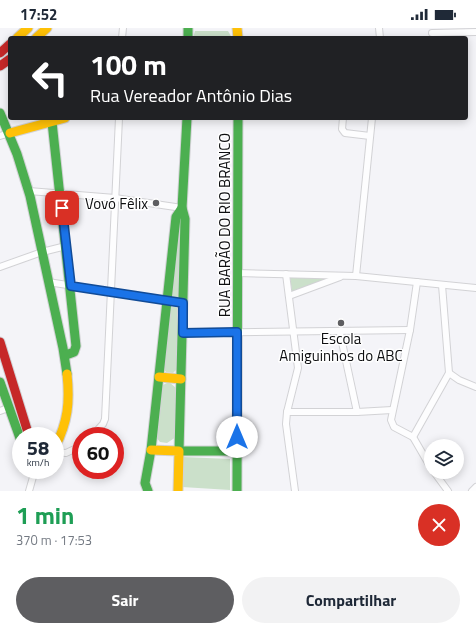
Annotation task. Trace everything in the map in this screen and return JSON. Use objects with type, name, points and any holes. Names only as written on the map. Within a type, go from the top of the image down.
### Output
[{"type":"main road","points":[[19,36],[28,28]]},
{"type":"main road","points":[[38,36],[47,28]]},
{"type":"main road","points":[[0,53],[8,46]]},
{"type":"main road","points":[[0,113],[10,133],[29,191],[48,282],[66,356],[67,415],[62,427]]},
{"type":"main road","points":[[10,133],[58,120]]},
{"type":"main road","points":[[178,491],[185,219],[182,208],[182,170],[187,120]]},
{"type":"main road","name":"RUA BARÃO DO RIO BRANCO","points":[[237,491],[238,120]]},
{"type":"main road","points":[[52,122],[71,286],[76,346],[74,352],[66,356]]},
{"type":"main road","points":[[147,491],[145,483],[151,450],[176,217],[182,208]]},
{"type":"main road","points":[[0,342],[26,427]]},
{"type":"main road","points":[[159,377],[181,379]]},
{"type":"main road","points":[[0,382],[4,409],[14,427]]},
{"type":"main road","points":[[151,450],[237,452]]},
{"type":"street","points":[[432,33],[476,32]]},
{"type":"street","points":[[100,427],[105,419],[119,120]]},
{"type":"street","points":[[343,120],[342,129],[345,133],[370,136]]},
{"type":"street","points":[[356,276],[372,120]]},
{"type":"street","points":[[0,136],[10,133]]},
{"type":"street","points":[[29,191],[60,195],[115,198],[182,208]]},
{"type":"street","points":[[0,267],[42,252],[66,246]]},
{"type":"street","points":[[237,273],[356,276],[476,288]]},
{"type":"street","points":[[286,274],[298,372],[287,412],[287,436],[295,491]]},
{"type":"street","points":[[289,296],[343,276]]},
{"type":"street","points":[[48,282],[183,303]]},
{"type":"street","points":[[417,282],[410,330],[392,410],[392,424],[413,437],[424,456]]},
{"type":"street","points":[[413,437],[449,373],[442,285]]},
{"type":"street","points":[[183,333],[294,333],[410,330]]},
{"type":"street","points":[[340,332],[357,412]]},
{"type":"street","points":[[449,373],[459,380],[476,387]]},
{"type":"street","points":[[287,412],[357,412],[392,410]]},
{"type":"street","points":[[29,491],[32,479]]},
{"type":"street","points":[[439,479],[448,491]]},
{"type":"street","points":[[472,491],[476,487]]},
{"type":"green space","points":[[195,31],[228,31],[231,36],[194,36]]},
{"type":"green space","points":[[182,211],[179,297],[175,298],[171,295]]},
{"type":"green space","points":[[290,277],[332,278],[292,292]]},
{"type":"green space","points":[[174,306],[179,309],[178,368],[173,373],[166,372],[163,368],[171,307]]},
{"type":"green space","points":[[169,382],[176,388],[176,437],[167,443],[160,442],[156,437],[161,386]]},
{"type":"green space","points":[[183,457],[230,459],[230,490],[182,487]]},
{"type":"traffic: fast","points":[[188,28],[188,36]]},
{"type":"traffic: fast","points":[[0,113],[17,154],[30,196],[63,348],[67,374]]},
{"type":"traffic: fast","points":[[187,120],[182,208],[185,219],[179,451],[237,451]]},
{"type":"traffic: fast","points":[[237,491],[238,120]]},
{"type":"traffic: fast","points":[[52,122],[76,346],[74,352],[66,355]]},
{"type":"traffic: fast","points":[[148,491],[145,483],[151,450],[176,217],[182,208]]},
{"type":"traffic: fast","points":[[0,382],[16,427]]},
{"type":"traffic: slow","points":[[19,36],[28,28]]},
{"type":"traffic: slow","points":[[38,36],[47,28]]},
{"type":"traffic: slow","points":[[237,28],[238,36]]},
{"type":"traffic: slow","points":[[10,133],[58,120]]},
{"type":"traffic: slow","points":[[63,427],[68,403],[67,374]]},
{"type":"traffic: slow","points":[[159,377],[181,379]]},
{"type":"traffic: slow","points":[[151,450],[179,451],[178,491]]},
{"type":"traffic: jam","points":[[0,53],[8,46]]},
{"type":"traffic: jam","points":[[0,66],[8,60]]},
{"type":"traffic: jam","points":[[0,342],[26,427]]},
{"type":"place","name":"Vovó Fêlix","points":[[156,203]]},
{"type":"place","name":"Escola Amiguinhos do ABC","points":[[341,323]]},
{"type":"route","points":[[62,208],[71,286],[183,303],[183,333],[237,332],[237,437]]}]
